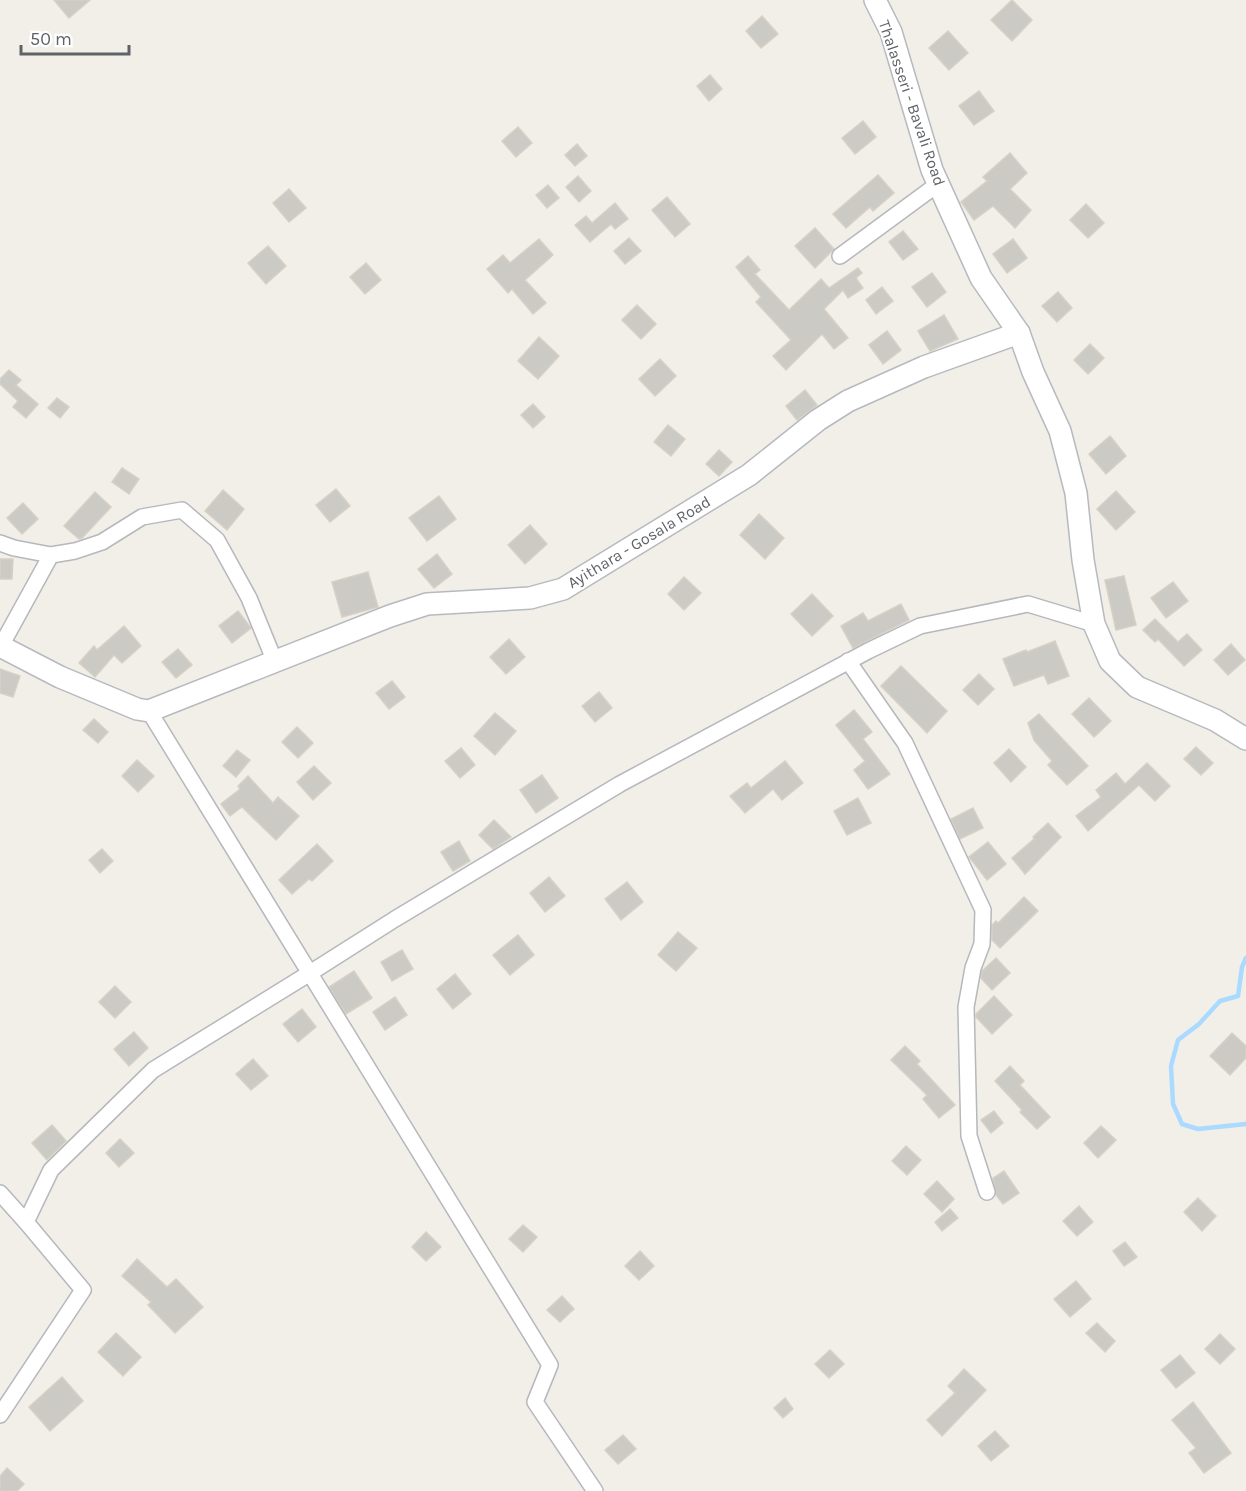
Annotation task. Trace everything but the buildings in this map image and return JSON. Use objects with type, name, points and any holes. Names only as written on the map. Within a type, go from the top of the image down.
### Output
[{"type":"main road","name":"Thalasseri - Bavali Road","points":[[875,0],[891,32],[938,184],[981,278],[1019,333],[1033,372],[1060,431],[1076,493],[1083,560],[1094,624],[1110,661],[1137,687],[1215,720],[1246,739]]},
{"type":"main road","name":"Ayithara - Gosala Road","points":[[149,711],[390,616],[427,604],[530,598],[564,589],[749,475],[818,420],[848,400],[924,367],[1019,333]]},
{"type":"main road","points":[[1,646],[60,677],[137,709],[149,711]]},
{"type":"street","points":[[840,256],[938,184]]},
{"type":"street","points":[[0,543],[51,555],[102,542],[142,517],[182,510],[217,540],[249,598],[275,662]]},
{"type":"street","points":[[1,646],[51,555]]},
{"type":"street","points":[[26,1222],[51,1170],[153,1070],[395,919],[620,784],[848,661],[920,626],[1028,604],[1094,624]]},
{"type":"street","points":[[848,661],[905,743],[983,910],[982,944],[973,968],[966,1007],[969,1136],[987,1192]]},
{"type":"street","points":[[149,711],[550,1365],[535,1402],[595,1491]]},
{"type":"street","points":[[0,1193],[83,1290],[0,1415]]},
{"type":"waterway","points":[[1246,958],[1242,967],[1238,996],[1220,1001],[1199,1024],[1178,1040],[1171,1066],[1173,1104],[1182,1124],[1198,1129],[1246,1124]]}]
